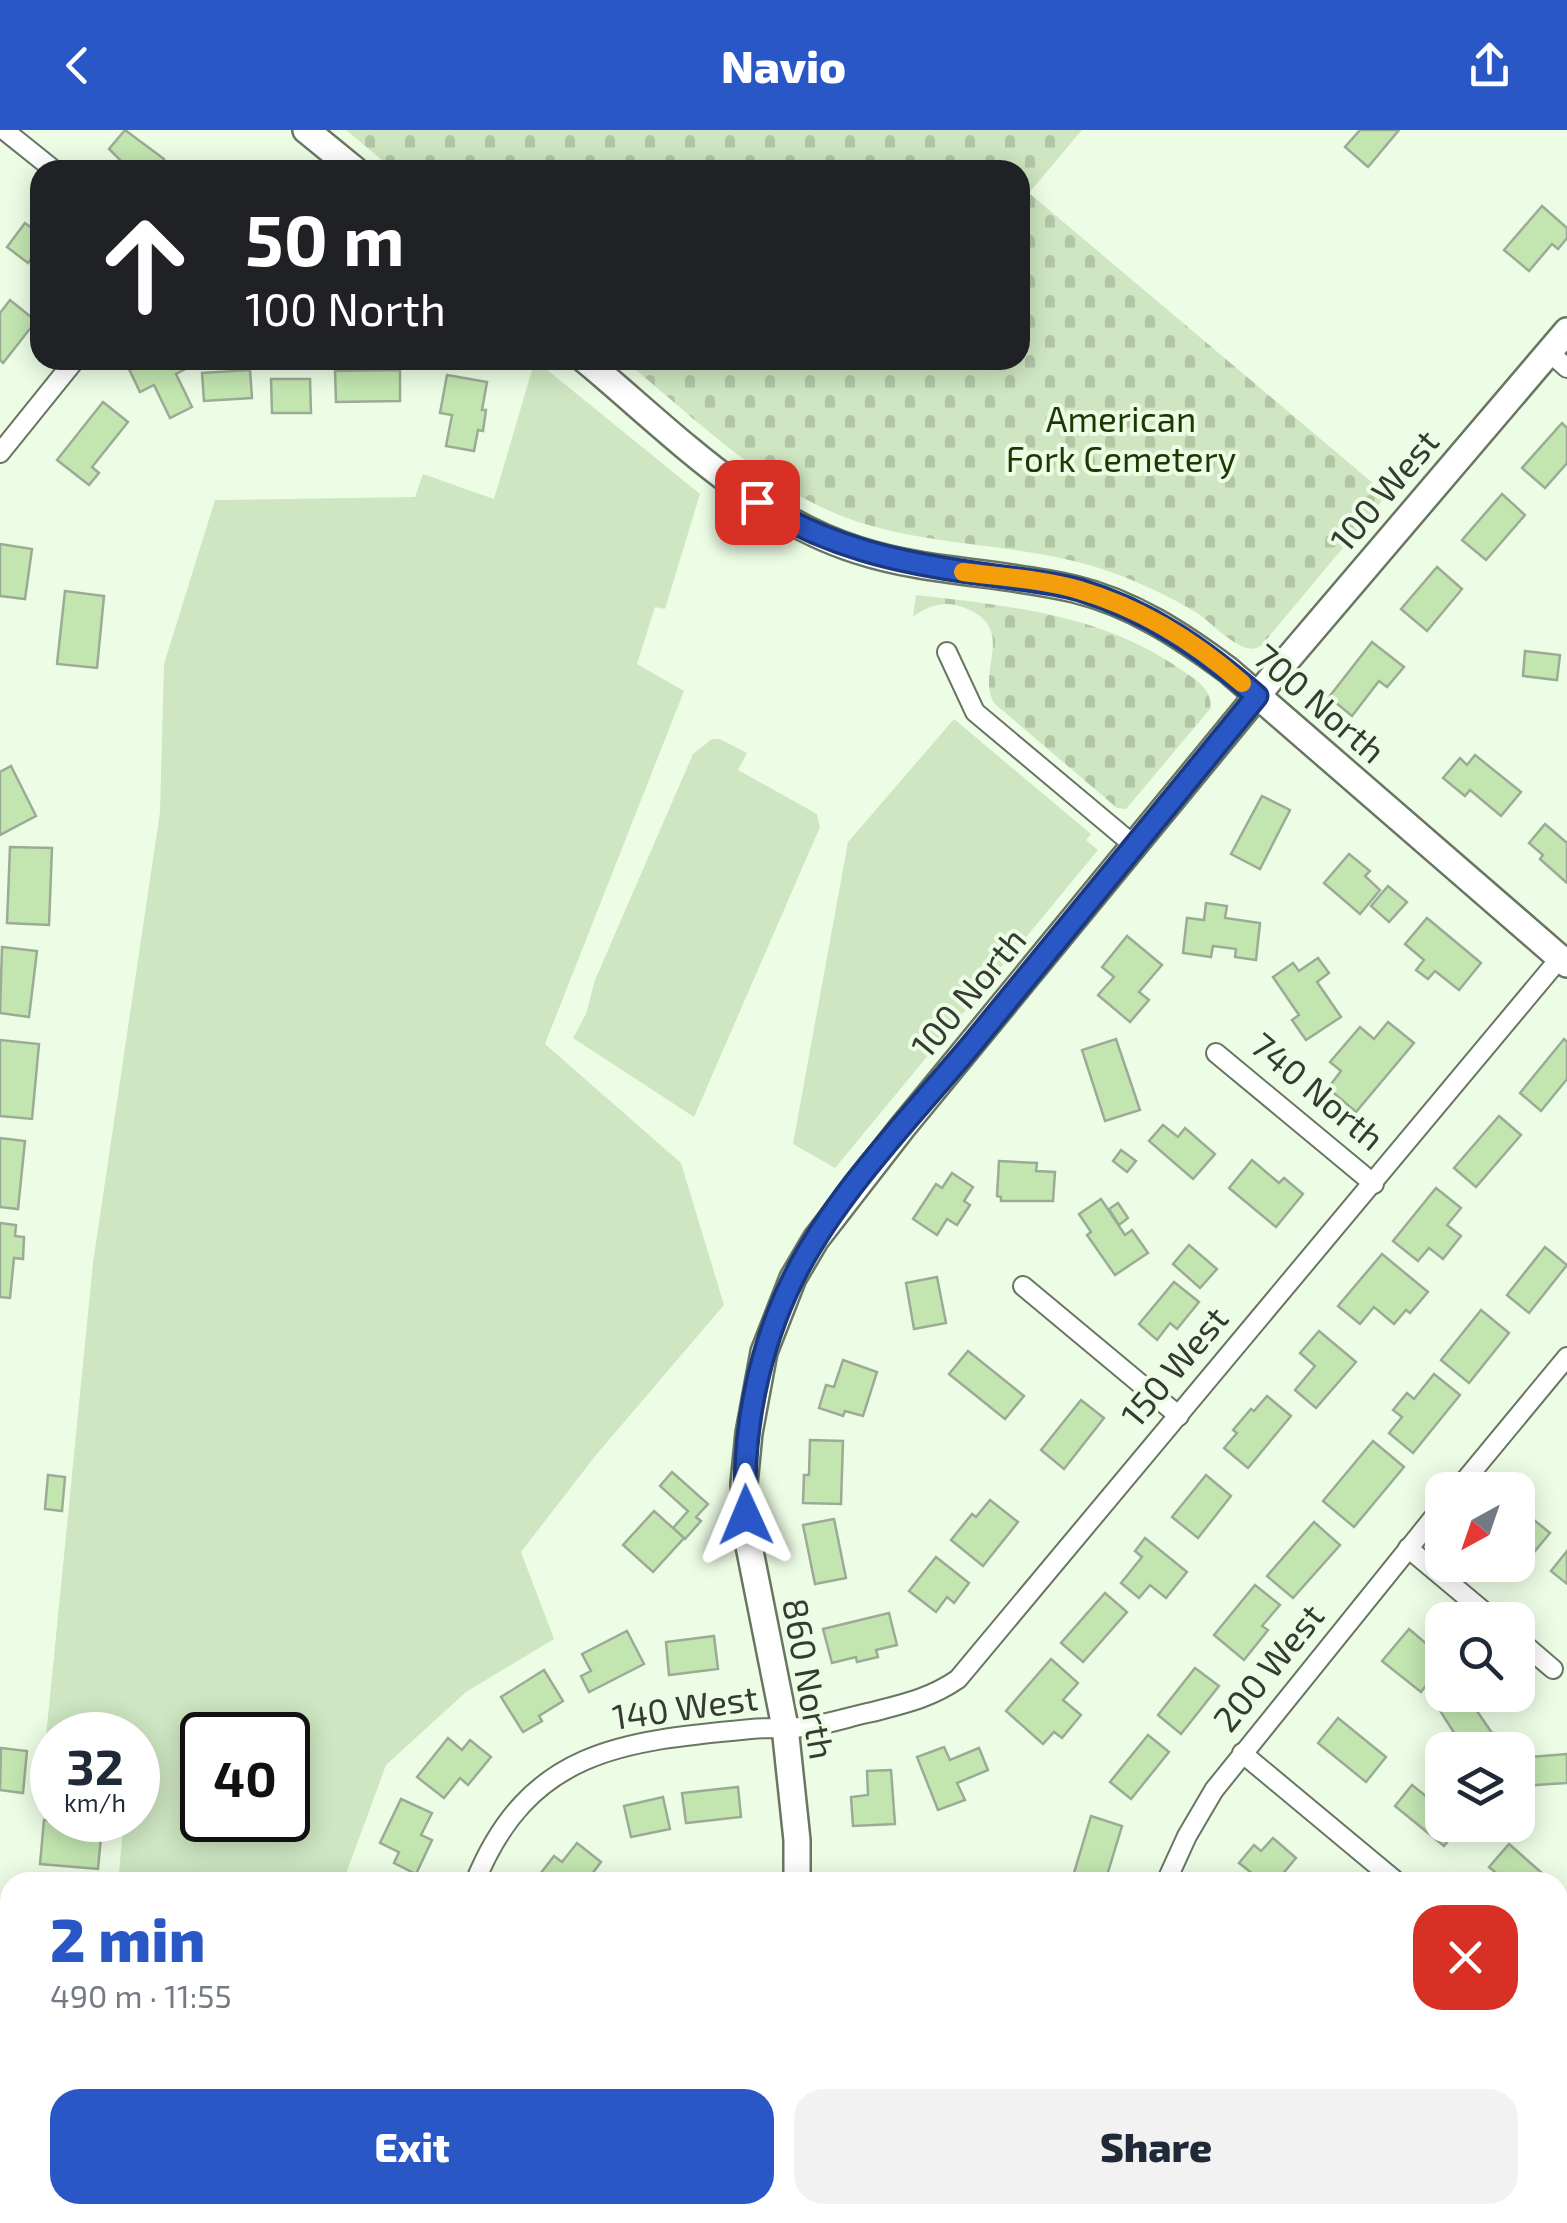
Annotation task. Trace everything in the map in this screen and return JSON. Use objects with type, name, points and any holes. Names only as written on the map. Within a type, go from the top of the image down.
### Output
[{"type":"street","points":[[4,130],[42,160]]},
{"type":"street","points":[[306,130],[342,160]]},
{"type":"street","name":"100 West","points":[[1257,696],[1558,360],[1567,331]]},
{"type":"street","points":[[0,453],[67,370]]},
{"type":"street","name":"700 North","points":[[597,370],[757,502],[816,535],[856,550],[923,566],[1051,584],[1127,608],[1187,640],[1564,961]]},
{"type":"street","points":[[947,652],[975,712],[1136,847]]},
{"type":"street","name":"100 North","points":[[764,1352],[793,1278],[825,1227],[1257,696]]},
{"type":"street","name":"150 West","points":[[785,1727],[810,1726],[917,1701],[958,1680],[1564,961]]},
{"type":"street","name":"740 North","points":[[1216,1053],[1374,1184]]},
{"type":"street","points":[[1023,1286],[1179,1416]]},
{"type":"street","name":"860 North","points":[[764,1352],[748,1432],[744,1484],[749,1546],[785,1727],[797,1872]]},
{"type":"street","points":[[1472,1472],[1567,1358]]},
{"type":"street","name":"200 West","points":[[1171,1872],[1199,1813],[1242,1754],[1425,1528]]},
{"type":"street","points":[[1408,1548],[1472,1602]]},
{"type":"street","points":[[1535,1654],[1553,1669]]},
{"type":"street","name":"140 West","points":[[480,1872],[506,1822],[545,1785],[587,1758],[636,1742],[785,1727]]},
{"type":"street","points":[[1242,1754],[1385,1872]]},
{"type":"green space","name":"American Fork Cemetery","points":[[346,130],[1082,130],[1030,192],[1030,160],[382,160]]},
{"type":"green space","name":"American Fork Cemetery","points":[[1030,194],[1387,495],[1261,646],[1253,649],[1234,642],[1176,601],[1108,571],[1036,553],[925,538],[854,520],[792,492],[718,439],[636,370],[1030,370]]},
{"type":"green space","points":[[532,370],[547,370],[700,494],[665,609],[655,607],[637,664],[684,691],[545,1044],[681,1163],[724,1305],[596,1455],[521,1552],[554,1639],[466,1692],[386,1765],[347,1872],[119,1872],[122,1842],[160,1842],[160,1712],[48,1712],[93,1263],[160,812],[164,664],[215,500],[415,497],[423,474],[494,499]]},
{"type":"green space","points":[[916,595],[1020,609],[1087,624],[1119,636],[1150,650],[1197,681],[1209,696],[1210,709],[1126,809],[1117,808],[995,704],[989,679],[993,639],[981,617],[965,608],[944,604],[913,617]]},
{"type":"green space","points":[[954,719],[1091,834],[1086,840],[1098,850],[835,1168],[793,1144],[848,842]]},
{"type":"green space","points":[[712,739],[747,753],[738,770],[817,814],[820,827],[694,1117],[573,1038],[693,754]]},
{"type":"building","points":[[125,130],[164,159],[120,160],[109,149]]},
{"type":"building","points":[[1360,130],[1399,130],[1368,167],[1345,147]]},
{"type":"building","points":[[1542,206],[1567,228],[1567,238],[1558,249],[1552,244],[1529,271],[1504,250]]},
{"type":"building","points":[[25,223],[30,227],[28,263],[7,247]]},
{"type":"building","points":[[10,300],[30,316],[30,329],[3,363],[0,360],[0,313]]},
{"type":"building","points":[[129,370],[184,370],[176,374],[192,407],[170,418],[154,385],[140,392]]},
{"type":"building","points":[[250,370],[252,398],[204,401],[202,373]]},
{"type":"building","points":[[400,370],[400,401],[336,402],[335,371]]},
{"type":"building","points":[[447,375],[487,382],[483,431],[478,430],[474,451],[446,446],[452,415],[440,413]]},
{"type":"building","points":[[271,379],[310,379],[311,413],[272,413]]},
{"type":"building","points":[[103,402],[128,422],[92,467],[99,473],[89,485],[57,460]]},
{"type":"building","points":[[1562,423],[1567,428],[1567,463],[1545,488],[1522,468]]},
{"type":"building","points":[[1502,494],[1525,515],[1486,560],[1462,540]]},
{"type":"building","points":[[0,544],[32,549],[25,599],[0,596]]},
{"type":"building","points":[[1437,567],[1462,589],[1427,631],[1401,609]]},
{"type":"building","points":[[65,591],[104,596],[97,668],[57,664]]},
{"type":"building","points":[[1372,642],[1404,667],[1387,687],[1379,681],[1352,716],[1329,697]]},
{"type":"building","points":[[1525,651],[1560,655],[1557,680],[1523,676]]},
{"type":"building","points":[[1475,755],[1521,792],[1501,816],[1470,790],[1465,796],[1443,778],[1460,758],[1467,765]]},
{"type":"building","points":[[11,766],[36,816],[0,835],[0,772]]},
{"type":"building","points":[[1262,796],[1290,810],[1260,869],[1231,854]]},
{"type":"building","points":[[1545,824],[1567,843],[1567,883],[1540,859],[1543,855],[1529,843]]},
{"type":"building","points":[[10,847],[52,848],[49,925],[7,923]]},
{"type":"building","points":[[1349,854],[1370,871],[1365,876],[1380,890],[1360,914],[1324,883]]},
{"type":"building","points":[[1388,886],[1407,902],[1389,922],[1371,906]]},
{"type":"building","points":[[1206,903],[1227,906],[1225,918],[1260,923],[1256,960],[1235,957],[1236,949],[1213,946],[1211,957],[1183,953],[1187,918],[1204,920]]},
{"type":"building","points":[[1427,918],[1481,963],[1459,990],[1435,971],[1428,979],[1416,970],[1424,960],[1405,944]]},
{"type":"building","points":[[1127,936],[1162,965],[1139,992],[1149,1000],[1130,1022],[1098,995],[1114,977],[1102,967]]},
{"type":"building","points":[[2,947],[37,951],[29,1017],[0,1013]]},
{"type":"building","points":[[1318,958],[1329,973],[1317,982],[1341,1017],[1306,1040],[1292,1020],[1299,1015],[1273,977],[1293,963],[1299,971]]},
{"type":"building","points":[[1388,1022],[1414,1043],[1356,1112],[1328,1088],[1341,1071],[1330,1062],[1360,1027],[1374,1039]]},
{"type":"building","points":[[1116,1039],[1140,1110],[1105,1121],[1082,1050]]},
{"type":"building","points":[[1564,1039],[1567,1079],[1541,1111],[1520,1093]]},
{"type":"building","points":[[0,1040],[39,1044],[32,1119],[0,1116]]},
{"type":"building","points":[[1499,1116],[1521,1135],[1476,1187],[1454,1168]]},
{"type":"building","points":[[1163,1125],[1178,1137],[1185,1128],[1215,1154],[1193,1179],[1149,1141]]},
{"type":"building","points":[[0,1138],[25,1141],[18,1209],[0,1207]]},
{"type":"building","points":[[1121,1150],[1136,1161],[1127,1172],[1113,1161]]},
{"type":"building","points":[[1252,1160],[1279,1183],[1284,1178],[1303,1194],[1276,1227],[1229,1188]]},
{"type":"building","points":[[999,1161],[1037,1163],[1036,1171],[1055,1172],[1053,1201],[1001,1201],[997,1196]]},
{"type":"building","points":[[952,1173],[973,1187],[964,1201],[970,1205],[957,1225],[947,1219],[937,1235],[913,1219],[936,1184],[942,1188]]},
{"type":"building","points":[[1436,1188],[1461,1208],[1447,1225],[1461,1236],[1443,1259],[1429,1248],[1418,1261],[1393,1241]]},
{"type":"building","points":[[1101,1199],[1125,1235],[1132,1230],[1148,1253],[1115,1275],[1087,1235],[1091,1232],[1079,1214]]},
{"type":"building","points":[[1118,1203],[1128,1218],[1119,1225],[1109,1209]]},
{"type":"building","points":[[0,1223],[16,1225],[15,1236],[24,1237],[23,1259],[14,1258],[10,1298],[0,1297]]},
{"type":"building","points":[[1189,1245],[1217,1269],[1200,1288],[1173,1264]]},
{"type":"building","points":[[1545,1247],[1567,1265],[1529,1313],[1507,1295]]},
{"type":"building","points":[[1382,1254],[1428,1292],[1394,1324],[1374,1307],[1360,1324],[1338,1306]]},
{"type":"building","points":[[937,1277],[946,1323],[914,1329],[906,1283]]},
{"type":"building","points":[[1174,1282],[1199,1302],[1177,1329],[1170,1323],[1157,1340],[1139,1324]]},
{"type":"building","points":[[1481,1310],[1509,1333],[1469,1383],[1441,1360]]},
{"type":"building","points":[[1319,1331],[1356,1362],[1316,1408],[1295,1390],[1315,1366],[1300,1353]]},
{"type":"building","points":[[968,1351],[1024,1396],[1005,1419],[949,1374]]},
{"type":"building","points":[[843,1360],[877,1372],[863,1416],[845,1411],[843,1416],[819,1408],[826,1385],[834,1387]]},
{"type":"building","points":[[1434,1374],[1460,1395],[1413,1453],[1389,1433],[1402,1417],[1393,1410],[1407,1393],[1414,1399]]},
{"type":"building","points":[[1267,1396],[1291,1416],[1248,1468],[1224,1448],[1237,1433],[1233,1430]]},
{"type":"building","points":[[1081,1400],[1104,1418],[1064,1469],[1041,1450]]},
{"type":"building","points":[[810,1440],[843,1441],[841,1504],[803,1503]]},
{"type":"building","points":[[1373,1441],[1404,1467],[1354,1527],[1323,1501]]},
{"type":"building","points":[[672,1472],[708,1504],[696,1517],[701,1521],[685,1539],[673,1528],[688,1511],[660,1486]]},
{"type":"building","points":[[48,1475],[65,1477],[62,1511],[45,1509]]},
{"type":"building","points":[[1206,1475],[1231,1496],[1198,1538],[1172,1517]]},
{"type":"building","points":[[990,1500],[1018,1522],[983,1566],[951,1540],[972,1514],[976,1517]]},
{"type":"building","points":[[654,1511],[684,1538],[653,1572],[623,1545]]},
{"type":"building","points":[[834,1519],[846,1578],[815,1584],[803,1525]]},
{"type":"building","points":[[1535,1521],[1550,1533],[1535,1551]]},
{"type":"building","points":[[1314,1522],[1340,1545],[1293,1598],[1267,1576]]},
{"type":"building","points":[[1145,1538],[1187,1572],[1166,1598],[1150,1585],[1139,1598],[1121,1583],[1142,1557],[1135,1551]]},
{"type":"building","points":[[1567,1551],[1567,1584],[1551,1571]]},
{"type":"building","points":[[936,1557],[969,1583],[954,1603],[947,1597],[936,1612],[909,1591]]},
{"type":"building","points":[[1255,1585],[1280,1605],[1262,1626],[1268,1630],[1244,1660],[1214,1635]]},
{"type":"building","points":[[1105,1593],[1127,1612],[1083,1662],[1061,1643]]},
{"type":"building","points":[[889,1613],[897,1645],[876,1650],[878,1657],[832,1663],[823,1629]]},
{"type":"building","points":[[1409,1629],[1425,1643],[1425,1687],[1421,1692],[1382,1661]]},
{"type":"building","points":[[627,1631],[644,1664],[589,1692],[581,1676],[591,1671],[582,1654]]},
{"type":"building","points":[[714,1636],[718,1669],[669,1675],[666,1642]]},
{"type":"building","points":[[1051,1659],[1078,1683],[1063,1700],[1081,1715],[1062,1738],[1054,1732],[1043,1744],[1006,1711]]},
{"type":"building","points":[[1195,1668],[1219,1686],[1181,1734],[1158,1715]]},
{"type":"building","points":[[544,1670],[563,1701],[523,1732],[501,1697]]},
{"type":"building","points":[[1441,1712],[1478,1712],[1491,1732],[1454,1732]]},
{"type":"building","points":[[1338,1718],[1386,1757],[1366,1782],[1318,1743]]},
{"type":"building","points":[[1148,1735],[1169,1752],[1131,1799],[1110,1782]]},
{"type":"building","points":[[448,1738],[462,1750],[470,1740],[491,1757],[468,1785],[460,1778],[444,1798],[417,1777]]},
{"type":"building","points":[[944,1747],[950,1760],[979,1748],[988,1770],[957,1783],[965,1800],[938,1810],[917,1757]]},
{"type":"building","points":[[1,1748],[27,1751],[23,1793],[0,1790]]},
{"type":"building","points":[[1567,1754],[1567,1783],[1535,1785],[1535,1757]]},
{"type":"building","points":[[891,1770],[895,1824],[853,1826],[851,1797],[868,1795],[867,1771]]},
{"type":"building","points":[[1412,1785],[1425,1795],[1425,1830],[1395,1806]]},
{"type":"building","points":[[738,1787],[741,1817],[686,1823],[682,1793]]},
{"type":"building","points":[[663,1797],[670,1829],[631,1837],[624,1806]]},
{"type":"building","points":[[401,1799],[432,1813],[421,1835],[432,1840],[417,1872],[394,1863],[399,1852],[380,1843]]},
{"type":"building","points":[[1091,1816],[1122,1826],[1108,1872],[1074,1872]]},
{"type":"building","points":[[1273,1838],[1296,1858],[1284,1872],[1250,1872],[1239,1863],[1254,1845],[1261,1851]]},
{"type":"building","points":[[42,1842],[101,1842],[98,1869],[40,1864]]},
{"type":"building","points":[[577,1843],[601,1862],[594,1872],[542,1872],[554,1856],[562,1862]]},
{"type":"building","points":[[1509,1844],[1541,1872],[1495,1872],[1489,1867]]},
{"type":"slow traffic","points":[[963,572],[1051,584],[1127,608],[1174,631],[1242,683]]},
{"type":"route","points":[[746,1515],[748,1432],[764,1352],[793,1278],[816,1239],[902,1128],[1257,696],[1174,631],[1127,608],[1051,584],[882,558],[816,535],[757,502]]}]
